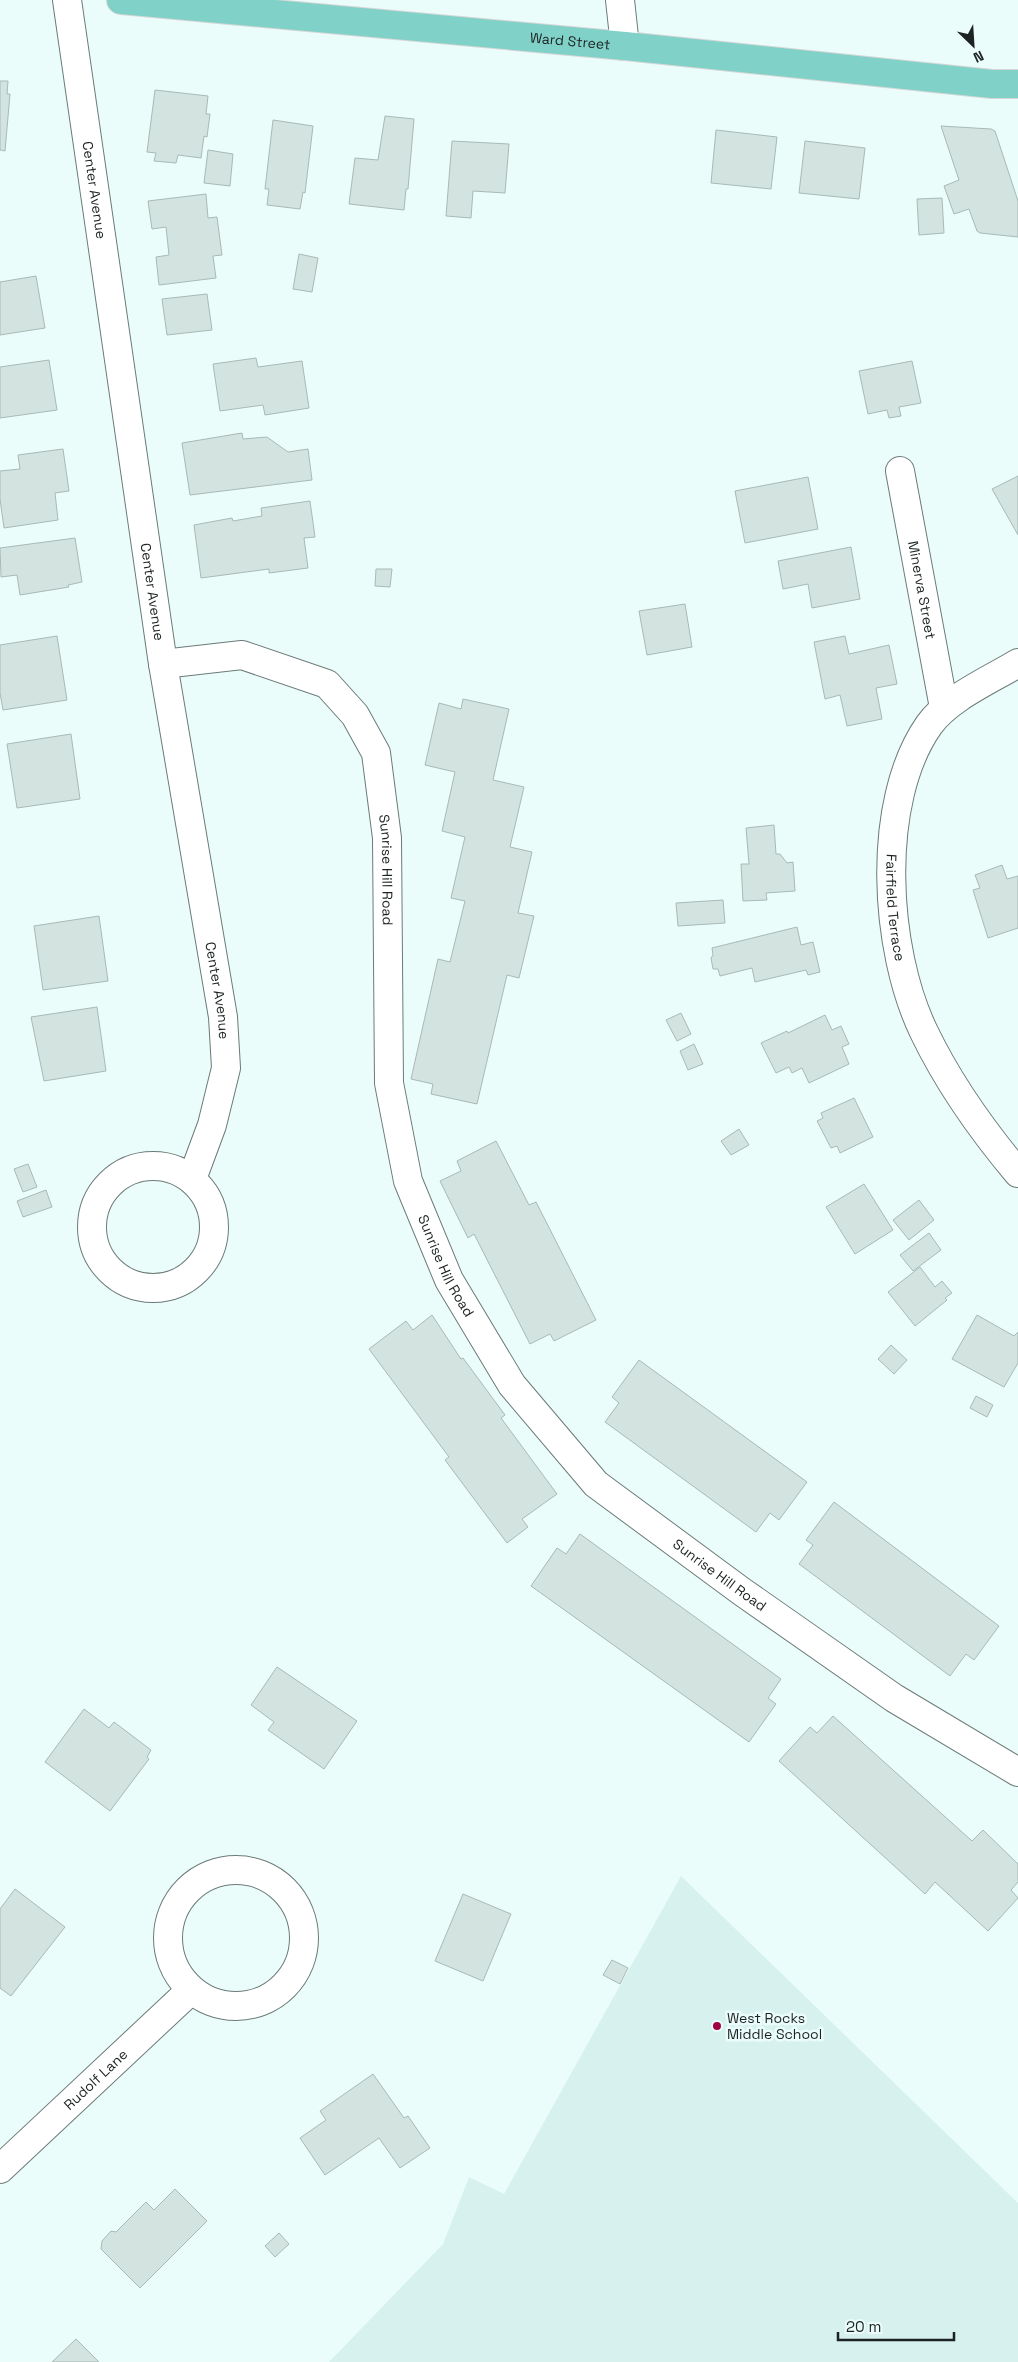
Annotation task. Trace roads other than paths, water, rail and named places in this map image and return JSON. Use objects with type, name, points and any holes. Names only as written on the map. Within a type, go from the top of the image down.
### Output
[{"type":"main road","name":"Ward Street","points":[[121,0],[625,46],[992,84],[1018,84]]},
{"type":"street","name":"Center Avenue","points":[[66,0],[163,664],[223,1017],[226,1068],[212,1125],[192,1179]]},
{"type":"street","points":[[620,0],[625,46]]},
{"type":"street","name":"Minerva Street","points":[[900,471],[944,708]]},
{"type":"street","name":"Sunrise Hill Road","points":[[163,664],[242,655],[327,684],[355,715],[376,753],[387,838],[389,1084],[408,1181],[449,1280],[512,1385],[596,1484],[741,1591],[894,1698],[1018,1772]]},
{"type":"street","name":"Fairfield Terrace","points":[[1018,663],[944,708],[929,725],[907,769],[897,804],[892,837],[891,874],[899,946],[912,1000],[923,1031],[951,1083],[980,1128],[1018,1173]]},
{"type":"street","points":[[145,1166],[166,1167],[192,1179],[206,1195],[214,1216],[212,1246],[202,1265],[186,1280],[166,1288],[144,1289],[121,1280],[105,1266],[94,1247],[91,1225],[96,1204],[107,1186],[124,1173],[145,1166]]},
{"type":"street","points":[[228,1869],[252,1871],[269,1877],[287,1892],[300,1912],[304,1946],[298,1969],[284,1988],[259,2002],[235,2006],[212,2002],[191,1990],[175,1969],[168,1947],[169,1923],[178,1901],[186,1891],[205,1877],[228,1869]]},
{"type":"street","name":"Rudolf Lane","points":[[0,2169],[191,1990]]},
{"type":"place","name":"West Rocks Middle School","points":[[717,2026]]}]
